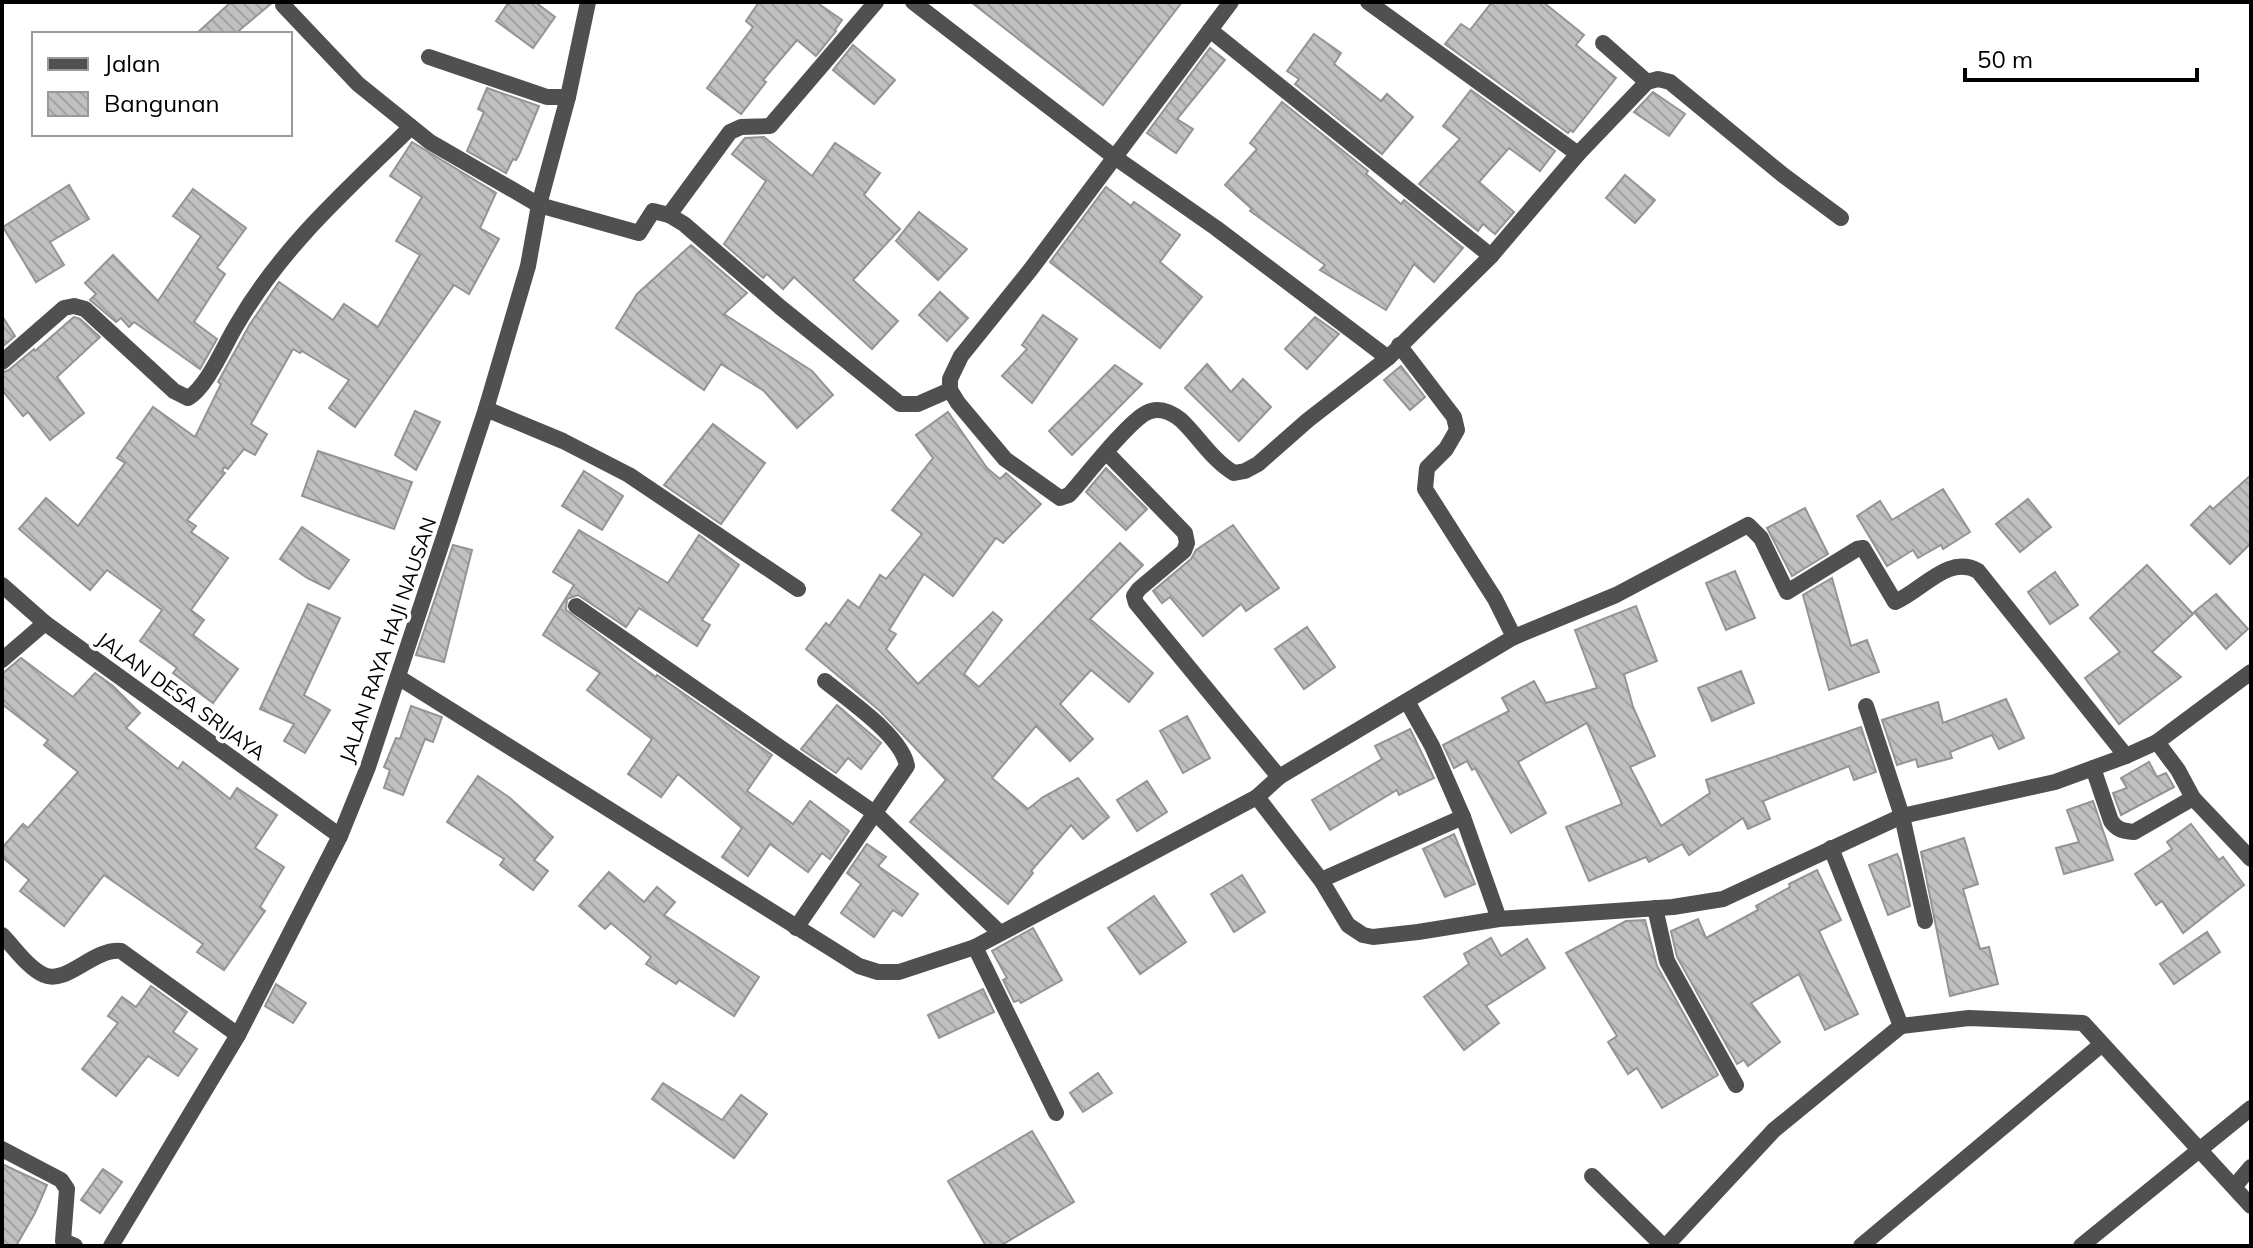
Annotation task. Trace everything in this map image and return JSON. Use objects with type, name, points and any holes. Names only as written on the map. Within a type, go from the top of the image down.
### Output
[{"type":"street","name":"JALAN RAYA HAJI NAUSAN","points":[[111,1246],[238,1035],[340,836],[368,767],[486,409],[528,266],[539,205],[568,97],[588,2]]},
{"type":"street","points":[[669,215],[730,132],[741,127],[770,126],[876,2]]},
{"type":"street","points":[[913,2],[1113,156],[1394,352],[1454,417],[1457,430],[1446,449],[1427,468],[1425,489],[1495,599],[1514,637]]},
{"type":"street","points":[[1231,2],[1031,269],[961,356],[950,379],[950,390],[1005,459],[1060,498],[1069,495],[1147,412],[1169,412],[1181,420],[1224,467],[1234,473],[1258,464],[1394,352],[1491,256],[1578,154],[1647,82],[1658,79],[1670,82],[1783,175],[1841,218]]},
{"type":"street","points":[[1368,2],[1578,154]]},
{"type":"street","points":[[283,5],[358,84],[411,127],[463,162],[539,205],[639,233],[653,211],[669,215],[684,224],[900,404],[918,404],[950,390]]},
{"type":"street","points":[[1210,30],[1491,256]]},
{"type":"street","points":[[1603,43],[1647,82]]},
{"type":"street","points":[[429,57],[547,97],[568,97]]},
{"type":"street","points":[[2,362],[64,308],[74,306],[85,309],[174,391],[188,398],[192,396],[249,304],[291,246],[411,127]]},
{"type":"street","points":[[486,409],[563,441],[629,475],[798,589]]},
{"type":"street","points":[[1107,453],[1185,533],[1187,543],[1184,551],[1139,589],[1134,596],[1136,603],[1279,777]]},
{"type":"street","points":[[398,677],[796,928],[859,966],[878,972],[910,970],[975,947],[1257,797],[1279,777],[1408,703],[1514,637],[1616,595],[1748,525],[1761,538],[1787,592],[1863,548],[1895,602],[1963,564],[1978,571],[2126,756]]},
{"type":"street","name":"JALAN DESA SRIJAYA","points":[[2,585],[45,623],[340,836]]},
{"type":"street","points":[[576,606],[876,814],[1000,933]]},
{"type":"street","points":[[2,660],[45,623]]},
{"type":"street","points":[[1257,797],[1321,880],[1348,925],[1363,935],[1373,937],[1418,932],[1499,919],[1655,908],[1723,899],[1902,816],[2055,782],[2126,756],[2157,742],[2251,672]]},
{"type":"street","points":[[796,928],[904,773],[906,762],[874,722],[825,681]]},
{"type":"street","points":[[1408,703],[1432,746],[1463,817],[1499,919]]},
{"type":"street","points":[[1866,706],[1902,816],[1925,921]]},
{"type":"street","points":[[2157,742],[2178,770],[2193,798],[2251,859]]},
{"type":"street","points":[[2093,768],[2111,821],[2123,831],[2134,832],[2193,798]]},
{"type":"street","points":[[1321,880],[1463,817]]},
{"type":"street","points":[[1831,848],[1901,1026]]},
{"type":"street","points":[[1655,908],[1667,961],[1736,1085]]},
{"type":"street","points":[[2,935],[40,973],[53,978],[64,975],[102,952],[121,951],[238,1035]]},
{"type":"street","points":[[975,947],[1056,1113]]},
{"type":"street","points":[[1592,1176],[1665,1246],[1774,1130],[1901,1026],[1969,1018],[2083,1023],[2251,1206]]},
{"type":"street","points":[[1867,1244],[2102,1044]]},
{"type":"street","points":[[2081,1246],[2251,1108]]},
{"type":"street","points":[[2,1149],[61,1180],[67,1189],[63,1241],[75,1246]]},
{"type":"street","points":[[2234,1187],[2251,1167]]},
{"type":"building","points":[[231,2],[273,2],[237,32],[198,32]]},
{"type":"building","points":[[509,2],[535,2],[555,17],[533,48],[496,21]]},
{"type":"building","points":[[759,2],[816,2],[842,20],[816,56],[797,40],[763,80],[766,82],[741,114],[707,88],[753,27],[746,21]]},
{"type":"building","points":[[971,2],[1182,2],[1103,105]]},
{"type":"building","points":[[1492,2],[1543,2],[1584,35],[1576,45],[1616,78],[1573,132],[1568,133],[1445,44],[1461,24],[1470,30]]},
{"type":"building","points":[[1314,34],[1341,53],[1334,64],[1381,101],[1387,94],[1413,117],[1382,154],[1295,84],[1299,79],[1287,71]]},
{"type":"building","points":[[853,45],[895,80],[874,104],[833,70]]},
{"type":"building","points":[[1210,48],[1225,60],[1177,119],[1193,129],[1176,153],[1147,133]]},
{"type":"building","points":[[487,88],[539,106],[519,155],[516,160],[513,159],[506,173],[467,151],[484,112],[478,109]]},
{"type":"building","points":[[1471,90],[1555,151],[1540,171],[1509,148],[1479,182],[1514,212],[1495,234],[1483,224],[1478,231],[1419,184],[1460,139],[1443,126]]},
{"type":"building","points":[[1653,92],[1685,114],[1669,136],[1634,112]]},
{"type":"building","points":[[1282,102],[1368,171],[1366,174],[1401,204],[1404,200],[1463,248],[1434,282],[1414,264],[1386,310],[1320,270],[1325,265],[1250,211],[1252,209],[1225,185],[1257,149],[1250,143]]},
{"type":"building","points":[[764,137],[812,176],[835,143],[880,173],[864,195],[900,229],[853,280],[898,321],[872,349],[794,277],[783,289],[767,274],[763,278],[724,244],[766,181],[732,154],[745,138]]},
{"type":"building","points":[[412,142],[496,193],[480,228],[499,239],[469,294],[454,285],[355,427],[329,408],[349,380],[302,351],[293,349],[251,424],[267,434],[255,455],[244,449],[228,469],[224,467],[222,471],[225,473],[187,520],[196,526],[191,532],[228,558],[191,610],[204,620],[193,635],[238,669],[213,703],[173,673],[177,668],[140,641],[162,610],[107,570],[90,590],[19,529],[46,498],[78,526],[125,463],[117,458],[153,407],[195,437],[221,384],[218,382],[250,324],[279,282],[333,320],[344,304],[378,327],[420,255],[396,241],[422,197],[390,176]]},
{"type":"building","points":[[1625,175],[1655,200],[1635,223],[1606,198]]},
{"type":"building","points":[[69,185],[89,219],[50,242],[64,265],[36,282],[3,227]]},
{"type":"building","points":[[1106,187],[1131,206],[1134,202],[1180,235],[1160,262],[1202,297],[1160,348],[1050,262]]},
{"type":"building","points":[[193,189],[246,228],[217,268],[225,274],[194,322],[217,339],[200,369],[134,322],[129,327],[121,318],[116,322],[90,300],[96,294],[85,283],[113,255],[158,301],[201,236],[173,216]]},
{"type":"building","points":[[919,212],[967,249],[938,280],[896,241]]},
{"type":"building","points":[[691,245],[747,293],[724,314],[812,371],[833,395],[797,428],[764,391],[721,364],[704,390],[616,328],[637,294]]},
{"type":"building","points":[[940,292],[968,318],[947,341],[919,315]]},
{"type":"building","points":[[1043,315],[1077,339],[1032,403],[1002,376],[1027,349],[1022,345]]},
{"type":"building","points":[[2,316],[15,336],[2,347]]},
{"type":"building","points":[[74,317],[100,337],[57,377],[84,413],[50,440],[28,412],[23,416],[2,390],[2,373],[35,351]]},
{"type":"building","points":[[1315,317],[1339,334],[1307,369],[1285,349]]},
{"type":"building","points":[[1207,364],[1231,392],[1243,379],[1271,407],[1239,441],[1185,388]]},
{"type":"building","points":[[1115,365],[1142,384],[1072,455],[1049,431]]},
{"type":"building","points":[[1401,366],[1425,397],[1410,410],[1384,380]]},
{"type":"building","points":[[415,411],[440,422],[416,470],[395,455]]},
{"type":"building","points":[[948,412],[987,468],[1000,479],[1006,473],[1041,504],[1003,543],[996,538],[953,596],[924,574],[889,630],[896,634],[886,649],[918,684],[993,612],[1002,620],[964,674],[979,687],[1120,543],[1143,565],[1090,619],[1153,673],[1129,702],[1091,670],[1060,704],[1093,739],[1070,761],[1036,726],[992,778],[1028,809],[1078,778],[1109,817],[1083,839],[1071,825],[1031,871],[1033,873],[1008,904],[910,822],[946,780],[880,711],[806,649],[826,623],[829,626],[848,600],[859,608],[880,575],[886,579],[922,534],[892,510],[933,458],[916,435]]},
{"type":"building","points":[[713,424],[765,463],[721,524],[664,485]]},
{"type":"building","points":[[318,451],[412,482],[394,529],[302,496]]},
{"type":"building","points":[[1106,468],[1147,509],[1126,530],[1086,492]]},
{"type":"building","points":[[584,471],[623,496],[602,530],[562,506]]},
{"type":"building","points":[[2251,475],[2251,543],[2230,564],[2191,525],[2210,506],[2213,509]]},
{"type":"building","points":[[1943,489],[1970,532],[1943,549],[1941,545],[1918,558],[1913,550],[1887,566],[1857,516],[1880,501],[1892,520]]},
{"type":"building","points":[[2028,499],[2051,527],[2020,552],[1996,524]]},
{"type":"building","points":[[1805,508],[1828,554],[1792,576],[1767,528]]},
{"type":"building","points":[[1233,525],[1279,588],[1246,611],[1241,604],[1203,636],[1170,597],[1162,603],[1153,591],[1191,559],[1196,550]]},
{"type":"building","points":[[302,527],[349,560],[329,589],[280,559]]},
{"type":"building","points":[[579,530],[668,583],[699,535],[739,565],[702,620],[710,625],[697,646],[639,608],[626,627],[578,595],[567,599],[566,610],[656,677],[772,755],[747,791],[793,824],[810,801],[849,831],[830,859],[822,853],[808,872],[770,844],[748,876],[722,857],[742,828],[678,774],[661,797],[628,774],[652,739],[587,690],[600,673],[543,635],[574,585],[553,572]]},
{"type":"building","points":[[453,545],[472,550],[444,662],[416,655]]},
{"type":"building","points":[[2147,565],[2193,614],[2152,652],[2181,677],[2119,724],[2085,678],[2120,652],[2090,618]]},
{"type":"building","points":[[1735,571],[1755,618],[1726,630],[1706,583]]},
{"type":"building","points":[[2055,572],[2078,605],[2050,624],[2028,592]]},
{"type":"building","points":[[1832,578],[1851,646],[1867,640],[1879,672],[1829,690],[1803,595]]},
{"type":"building","points":[[2216,594],[2248,629],[2226,649],[2194,612]]},
{"type":"building","points":[[308,604],[340,618],[304,695],[330,710],[305,753],[284,741],[294,724],[260,709]]},
{"type":"building","points":[[1636,606],[1657,661],[1624,674],[1633,707],[1655,756],[1630,767],[1661,826],[1710,793],[1706,780],[1861,727],[1876,772],[1854,780],[1849,766],[1763,801],[1770,819],[1748,829],[1743,818],[1689,855],[1682,844],[1649,862],[1646,857],[1589,881],[1566,827],[1622,804],[1587,723],[1518,762],[1546,813],[1511,833],[1475,768],[1472,770],[1467,761],[1454,768],[1443,745],[1509,711],[1502,698],[1534,681],[1546,703],[1597,688],[1575,630]]},
{"type":"building","points":[[1307,627],[1335,667],[1304,689],[1275,649]]},
{"type":"building","points":[[21,658],[73,697],[95,673],[140,713],[126,728],[178,769],[183,762],[230,799],[237,788],[277,815],[255,848],[284,867],[260,907],[265,911],[224,970],[197,952],[203,944],[104,875],[64,926],[20,891],[29,880],[2,857],[2,848],[23,824],[28,828],[78,772],[44,745],[48,740],[2,704],[2,674]]},
{"type":"building","points":[[1741,671],[1754,703],[1712,721],[1698,688]]},
{"type":"building","points":[[2006,699],[2024,738],[1999,749],[1992,735],[1950,752],[1952,758],[1918,767],[1916,759],[1897,765],[1882,720],[1938,702],[1943,723]]},
{"type":"building","points":[[837,705],[881,743],[861,769],[848,758],[836,773],[801,749]]},
{"type":"building","points":[[411,706],[442,717],[433,742],[425,739],[403,795],[384,788],[390,770],[384,767],[396,738],[400,739]]},
{"type":"building","points":[[1187,716],[1210,758],[1183,773],[1160,731]]},
{"type":"building","points":[[1410,729],[1434,778],[1399,795],[1397,790],[1330,830],[1312,800],[1382,759],[1375,746]]},
{"type":"building","points":[[2149,762],[2157,777],[2166,773],[2174,787],[2121,815],[2113,793],[2127,788],[2121,778]]},
{"type":"building","points":[[478,776],[510,798],[553,837],[534,860],[548,871],[533,890],[500,865],[504,859],[447,822]]},
{"type":"building","points":[[1147,781],[1167,812],[1137,831],[1117,800]]},
{"type":"building","points":[[2093,801],[2113,860],[2064,874],[2056,848],[2079,842],[2067,810]]},
{"type":"building","points":[[2191,824],[2219,860],[2223,857],[2244,885],[2183,933],[2162,901],[2156,905],[2135,874],[2172,849],[2167,842]]},
{"type":"building","points":[[1454,834],[1475,884],[1445,897],[1423,849]]},
{"type":"building","points":[[1964,838],[1978,884],[1963,889],[1980,949],[1989,947],[1998,984],[1950,996],[1921,852]]},
{"type":"building","points":[[867,844],[886,857],[878,866],[918,894],[902,916],[893,910],[874,937],[841,913],[861,884],[847,873]]},
{"type":"building","points":[[1897,854],[1910,906],[1888,915],[1869,865]]},
{"type":"building","points":[[1817,870],[1841,920],[1819,931],[1858,1014],[1825,1030],[1799,974],[1751,1003],[1780,1042],[1748,1066],[1744,1060],[1737,1064],[1677,957],[1671,931],[1698,919],[1706,938],[1758,910],[1756,906]]},
{"type":"building","points":[[609,872],[644,902],[657,887],[675,902],[664,915],[759,977],[734,1016],[679,980],[676,984],[646,964],[651,957],[611,923],[605,929],[579,906]]},
{"type":"building","points":[[1242,875],[1265,912],[1234,932],[1211,894]]},
{"type":"building","points":[[1154,896],[1186,942],[1140,974],[1108,928]]},
{"type":"building","points":[[1645,920],[1657,966],[1718,1075],[1662,1108],[1637,1068],[1628,1074],[1608,1042],[1617,1036],[1566,953],[1626,921]]},
{"type":"building","points":[[1033,928],[1062,980],[1021,1003],[1019,1000],[1014,1002],[1003,980],[1007,978],[992,951]]},
{"type":"building","points":[[2207,932],[2220,952],[2174,984],[2160,964]]},
{"type":"building","points":[[1491,938],[1501,956],[1527,939],[1545,968],[1486,1006],[1499,1023],[1464,1050],[1424,997],[1469,964],[1464,954]]},
{"type":"building","points":[[276,984],[306,1003],[293,1023],[265,1006]]},
{"type":"building","points":[[151,986],[187,1012],[173,1032],[197,1049],[178,1076],[148,1056],[116,1096],[82,1069],[118,1023],[108,1016],[122,997],[136,1007]]},
{"type":"building","points":[[983,989],[994,1012],[939,1038],[928,1015]]},
{"type":"building","points":[[1098,1073],[1112,1093],[1083,1112],[1070,1093]]},
{"type":"building","points":[[663,1083],[722,1120],[741,1095],[767,1114],[734,1158],[652,1099]]},
{"type":"building","points":[[1032,1131],[1074,1202],[1000,1246],[986,1246],[948,1181]]},
{"type":"building","points":[[2,1164],[47,1185],[16,1246],[2,1246]]},
{"type":"building","points":[[103,1169],[122,1182],[100,1213],[81,1200]]}]
